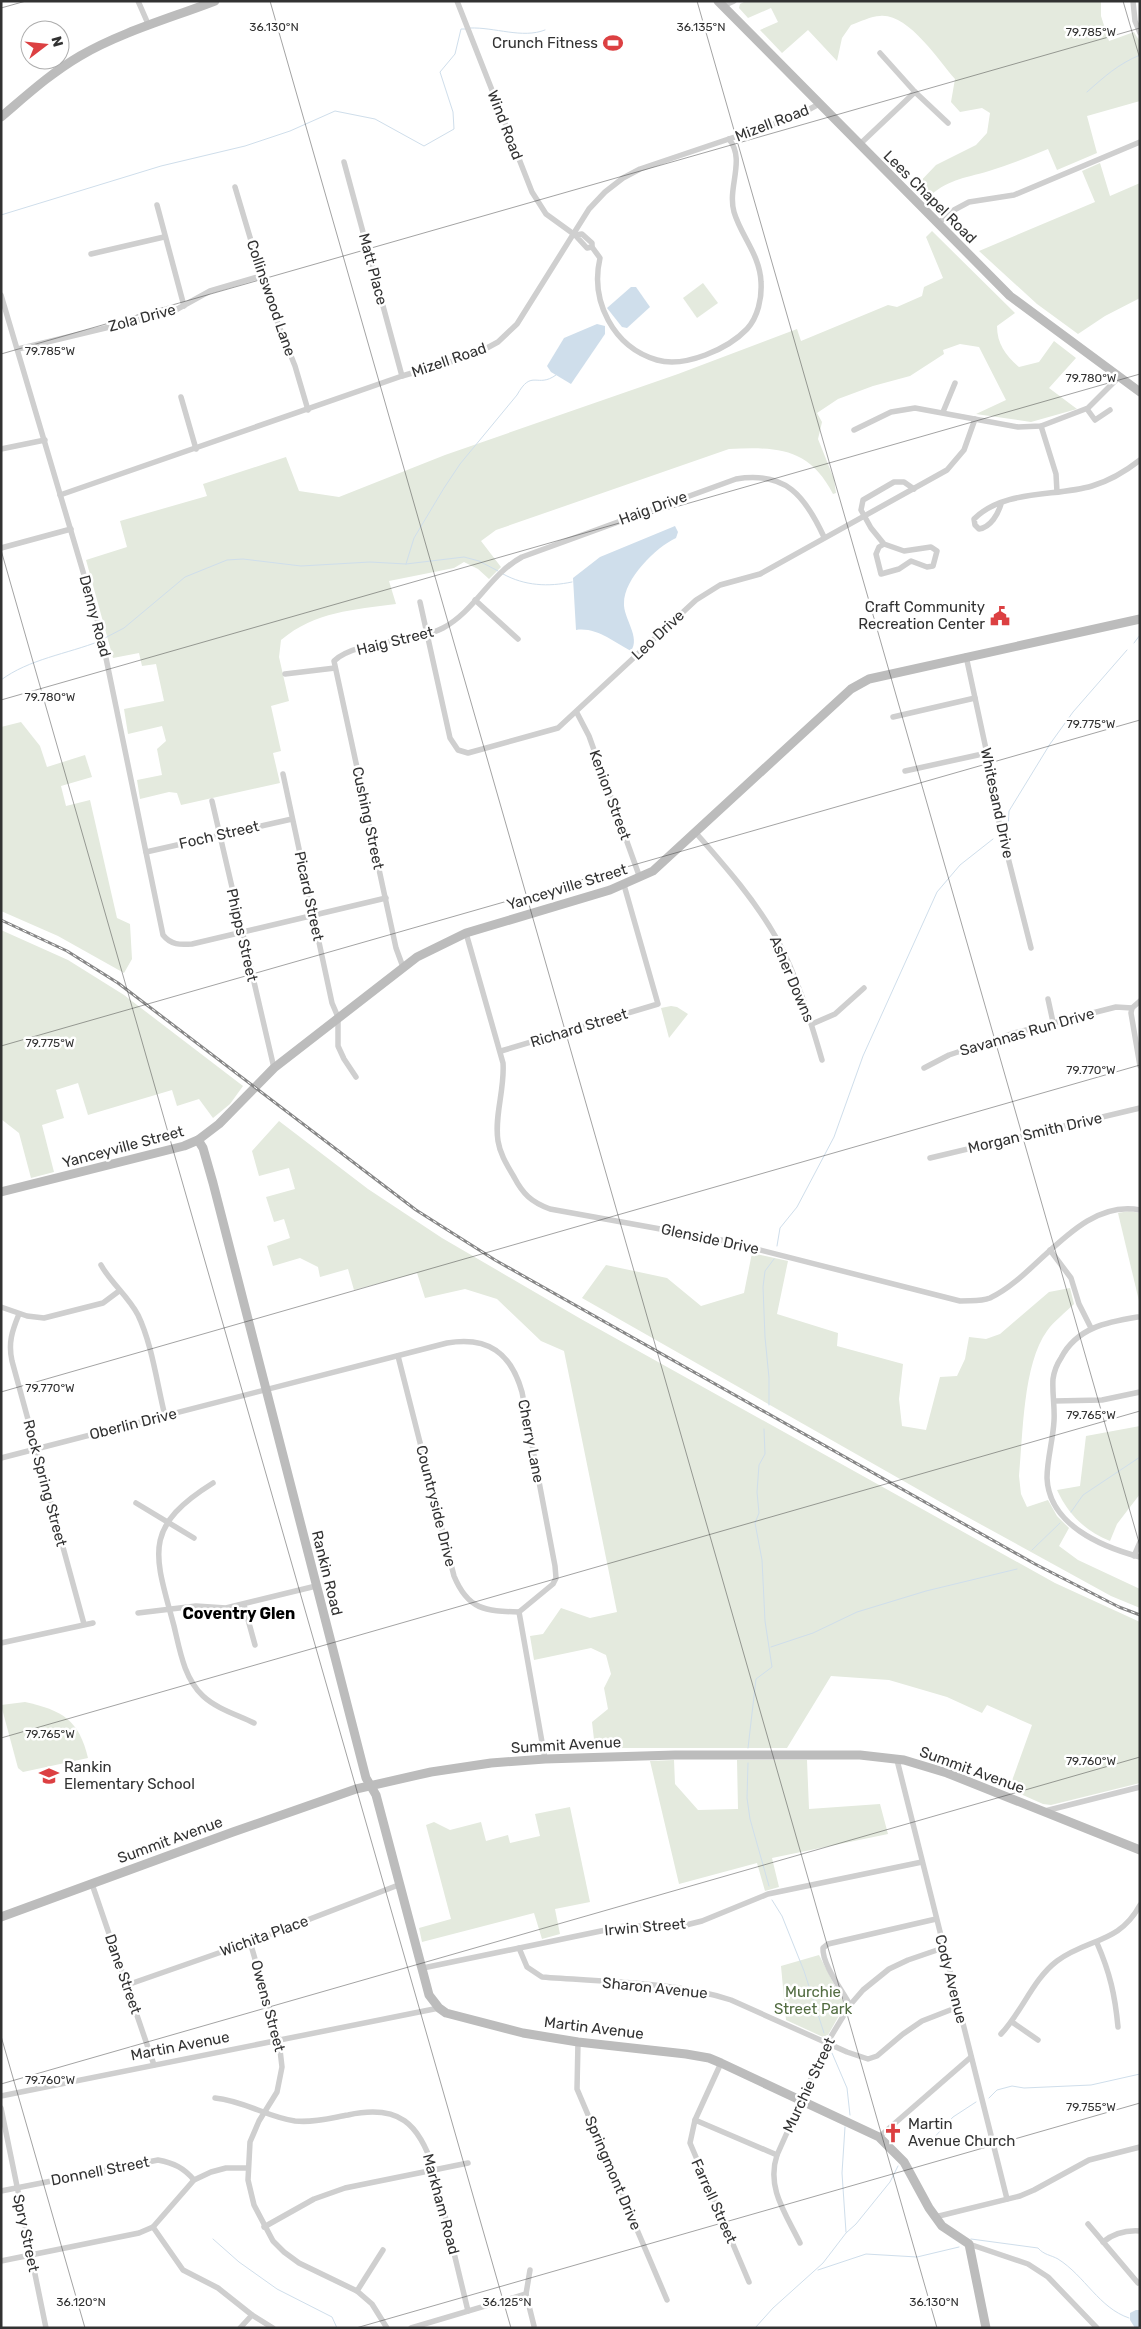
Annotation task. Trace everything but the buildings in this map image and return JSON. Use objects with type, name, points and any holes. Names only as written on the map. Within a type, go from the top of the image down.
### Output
[{"type":"main road","points":[[1,117],[41,82],[82,55],[149,26],[216,1]]},
{"type":"main road","name":"Lees Chapel Road","points":[[720,4],[937,224],[1022,307],[1140,392]]},
{"type":"main road","name":"Yanceyville Street","points":[[1,1192],[174,1149],[198,1140],[219,1124],[274,1068],[417,957],[466,932],[624,884],[653,871],[851,689],[875,677],[1140,619]]},
{"type":"main road","name":"Rankin Road","points":[[198,1140],[203,1148],[213,1183],[366,1778],[376,1795],[429,1995],[439,2008]]},
{"type":"main road","name":"Summit Avenue","points":[[1,1918],[233,1832],[370,1786],[431,1772],[491,1763],[545,1759],[672,1755],[860,1755],[897,1760],[939,1771],[1045,1811],[1140,1850]]},
{"type":"main road","name":"Martin Avenue","points":[[439,2008],[459,2018],[523,2033],[578,2042],[686,2054],[709,2058],[721,2063],[879,2137],[904,2162],[935,2218],[949,2232],[969,2244]]},
{"type":"main road","points":[[969,2244],[986,2328]]},
{"type":"street","points":[[138,1],[149,26]]},
{"type":"street","name":"Wind Road","points":[[457,1],[532,192],[546,214],[575,235],[587,248],[592,247],[600,258],[597,270],[599,290],[607,321],[616,334],[639,353],[659,360],[691,360],[714,352],[747,329],[759,306],[761,280],[754,253],[734,211],[732,190],[738,154],[730,139]]},
{"type":"street","points":[[720,4],[734,1]]},
{"type":"street","points":[[1133,1],[1135,21],[1140,33]]},
{"type":"street","points":[[880,53],[915,92],[948,123]]},
{"type":"street","points":[[859,144],[915,92]]},
{"type":"street","name":"Mizell Road","points":[[60,495],[402,376],[474,355],[503,337],[516,324],[575,235],[589,209],[622,178],[640,169],[797,116],[819,104]]},
{"type":"street","points":[[937,224],[954,210],[970,202],[1014,195],[1140,142]]},
{"type":"street","name":"Matt Place","points":[[344,162],[402,376]]},
{"type":"street","name":"Collinswood Lane","points":[[235,187],[261,276],[295,366],[308,410]]},
{"type":"street","points":[[157,205],[164,237],[184,306]]},
{"type":"street","points":[[91,254],[164,237]]},
{"type":"street","name":"Zola Drive","points":[[18,349],[172,312],[210,291],[261,276]]},
{"type":"street","name":"Denny Road","points":[[1,295],[106,653],[161,929],[168,942],[182,945],[241,932]]},
{"type":"street","points":[[854,430],[900,409],[915,408],[1018,427],[1041,426],[1087,409],[1104,395],[1119,377]]},
{"type":"street","points":[[943,412],[954,383]]},
{"type":"street","points":[[181,398],[196,449]]},
{"type":"street","points":[[1087,409],[1095,420],[1110,410]]},
{"type":"street","name":"Leo Drive","points":[[420,602],[450,738],[458,750],[468,753],[558,728],[577,713],[696,600],[720,585],[760,574],[940,474],[957,460],[968,442],[975,419]]},
{"type":"street","points":[[1041,426],[1056,474],[1058,492]]},
{"type":"street","points":[[1,450],[45,440]]},
{"type":"street","points":[[1001,504],[998,514],[986,527],[979,528],[975,525],[974,519],[983,510],[1001,504],[1026,496],[1099,484],[1117,476],[1139,460]]},
{"type":"street","name":"Haig Drive","points":[[475,600],[508,564],[522,557],[736,479],[768,478],[786,485],[801,497],[813,512],[824,537]]},
{"type":"street","points":[[884,544],[879,547],[876,554],[882,574],[899,569],[910,561],[927,567],[933,566],[937,551],[930,546],[904,551],[884,544],[861,510],[863,500],[894,482],[904,482],[914,489]]},
{"type":"street","points":[[1,548],[71,529]]},
{"type":"street","points":[[904,551],[906,563]]},
{"type":"street","points":[[475,600],[518,640]]},
{"type":"street","name":"Haig Street","points":[[335,668],[334,661],[352,651],[427,635],[455,622],[475,600]]},
{"type":"street","name":"Whitesand Drive","points":[[966,656],[987,753],[999,822],[1031,948]]},
{"type":"street","points":[[286,674],[335,668]]},
{"type":"street","name":"Cushing Street","points":[[335,668],[403,967]]},
{"type":"street","points":[[893,717],[975,698]]},
{"type":"street","name":"Kenion Street","points":[[577,713],[589,736],[640,878]]},
{"type":"street","points":[[905,771],[987,753]]},
{"type":"street","name":"Picard Street","points":[[283,774],[312,915],[332,1003],[338,1017],[338,1046],[356,1077]]},
{"type":"street","name":"Phipps Street","points":[[212,801],[274,1068]]},
{"type":"street","name":"Foch Street","points":[[146,852],[292,819]]},
{"type":"street","name":"Asher Downs","points":[[696,833],[729,870],[776,937],[812,1024],[822,1060]]},
{"type":"street","name":"Richard Street","points":[[501,1051],[658,1004],[624,884]]},
{"type":"street","points":[[241,932],[386,898]]},
{"type":"street","name":"Glenside Drive","points":[[466,932],[501,1051],[504,1075],[498,1128],[500,1149],[527,1198],[543,1207],[723,1241],[960,1300],[981,1300],[1002,1290],[1050,1250],[1098,1215],[1114,1209],[1140,1210]]},
{"type":"street","points":[[812,1024],[835,1014],[864,988]]},
{"type":"street","points":[[1048,999],[1053,1022]]},
{"type":"street","points":[[1140,1001],[1132,1008],[1140,1066]]},
{"type":"street","name":"Savannas Run Drive","points":[[924,1068],[949,1055],[1053,1022],[1116,1007],[1132,1008]]},
{"type":"street","name":"Morgan Smith Drive","points":[[930,1158],[1140,1108]]},
{"type":"street","points":[[1050,1250],[1071,1278],[1079,1304],[1091,1328]]},
{"type":"street","points":[[101,1264],[107,1276],[137,1314],[142,1326],[165,1416]]},
{"type":"street","points":[[1,1307],[18,1314],[37,1318],[57,1315],[103,1302],[119,1291]]},
{"type":"street","name":"Rock Spring Street","points":[[18,1314],[11,1332],[9,1347],[84,1624]]},
{"type":"street","points":[[1138,1317],[1106,1322],[1091,1328],[1068,1346],[1056,1367],[1053,1378],[1054,1420],[1047,1481],[1054,1502],[1070,1523],[1084,1535],[1102,1546],[1137,1556],[1140,1542]]},
{"type":"street","name":"Cherry Lane","points":[[266,1390],[447,1343],[473,1341],[486,1345],[500,1353],[517,1374],[522,1392],[556,1578],[548,1590],[519,1612]]},
{"type":"street","name":"Countryside Drive","points":[[398,1356],[454,1576],[460,1590],[480,1608],[493,1612],[519,1612]]},
{"type":"street","name":"Oberlin Drive","points":[[1,1458],[266,1390]]},
{"type":"street","points":[[1054,1402],[1093,1401],[1140,1392]]},
{"type":"street","points":[[213,1483],[183,1504],[168,1521],[159,1543],[158,1560],[186,1669],[194,1685],[211,1701],[254,1723]]},
{"type":"street","points":[[136,1503],[194,1538]]},
{"type":"street","points":[[138,1613],[196,1606],[226,1608],[316,1586]]},
{"type":"street","points":[[244,1605],[255,1645]]},
{"type":"street","points":[[519,1612],[545,1759]]},
{"type":"street","points":[[1,1643],[93,1623]]},
{"type":"street","name":"Cody Avenue","points":[[897,1760],[970,2057],[1007,2198]]},
{"type":"street","points":[[1045,1811],[1140,1787]]},
{"type":"street","name":"Irwin Street","points":[[423,1968],[625,1926],[682,1926],[702,1921],[768,1894],[922,1862]]},
{"type":"street","name":"Dane Street","points":[[92,1884],[154,2065]]},
{"type":"street","name":"Wichita Place","points":[[127,1985],[250,1942],[401,1884]]},
{"type":"street","points":[[1001,2034],[1012,2022],[1039,1980],[1056,1962],[1120,1930],[1129,1921],[1140,1904]]},
{"type":"street","points":[[850,2005],[826,1963],[823,1948],[828,1944],[936,1919]]},
{"type":"street","name":"Owens Street","points":[[250,1942],[282,2056],[281,2080],[277,2092],[265,2111],[250,2142],[247,2168],[254,2206],[273,2241],[299,2263],[357,2291],[372,2304],[387,2328]]},
{"type":"street","points":[[1097,1943],[1108,1968],[1114,1990],[1118,2027]]},
{"type":"street","name":"Sharon Avenue","points":[[519,1948],[527,1967],[542,1977],[671,1988],[712,1994],[731,2000],[827,2043],[868,2059],[877,2056],[922,2021],[958,2007]]},
{"type":"street","name":"Murchie Street","points":[[800,2243],[773,2185],[772,2174],[777,2155],[827,2043],[850,2005],[863,1990],[889,1970],[908,1960],[943,1948]]},
{"type":"street","name":"Martin Avenue","points":[[1,2096],[439,2008]]},
{"type":"street","points":[[1012,2022],[1038,2040]]},
{"type":"street","name":"Springmont Drive","points":[[578,2042],[578,2089],[667,2300]]},
{"type":"street","points":[[879,2137],[970,2057]]},
{"type":"street","name":"Farrell Street","points":[[721,2063],[695,2120],[690,2144],[749,2282]]},
{"type":"street","name":"Markham Road","points":[[215,2098],[240,2102],[283,2118],[314,2122],[367,2112],[395,2114],[415,2128],[425,2145],[434,2170],[468,2311]]},
{"type":"street","name":"Spry Street","points":[[1,2108],[46,2328]]},
{"type":"street","points":[[695,2120],[777,2155]]},
{"type":"street","points":[[935,2218],[1034,2190],[1089,2160],[1140,2147]]},
{"type":"street","name":"Donnell Street","points":[[1,2191],[158,2160],[172,2162],[186,2171],[194,2180]]},
{"type":"street","points":[[264,2227],[329,2193],[468,2163]]},
{"type":"street","points":[[1,2261],[139,2233],[153,2227],[194,2180],[211,2172],[226,2168],[247,2168]]},
{"type":"street","points":[[1088,2224],[1138,2284]]},
{"type":"street","points":[[153,2227],[183,2270],[218,2288],[252,2315],[273,2328]]},
{"type":"street","points":[[1103,2242],[1112,2235],[1122,2232],[1140,2231]]},
{"type":"street","name":"Martin Avenue","points":[[969,2244],[1028,2264],[1048,2277],[1097,2328]]},
{"type":"street","points":[[357,2291],[383,2250]]},
{"type":"street","points":[[530,2270],[526,2294],[534,2326]]},
{"type":"street","points":[[411,2328],[526,2294]]},
{"type":"street","points":[[240,2328],[252,2315]]},
{"type":"green space","points":[[746,1],[1101,1],[1101,16],[1109,41],[1134,32],[1140,42],[1140,101],[1087,116],[1097,153],[1057,170],[1048,149],[1004,166],[948,183],[926,199],[915,187],[936,165],[976,145],[987,133],[990,113],[982,108],[960,112],[951,102],[955,79],[922,39],[901,22],[891,17],[877,16],[851,25],[842,38],[837,61],[808,30],[782,53],[760,30],[778,22],[771,8],[748,18],[739,8],[740,4]]},
{"type":"green space","points":[[1100,163],[1110,196],[1140,183],[1140,298],[1105,316],[1078,334],[1037,304],[979,251],[1095,202],[1082,171]]},
{"type":"green space","points":[[932,231],[1015,313],[997,326],[997,332],[1003,349],[1019,367],[1039,362],[1054,341],[1076,358],[1049,388],[1077,409],[1031,422],[976,414],[1006,400],[979,347],[960,344],[943,350],[944,354],[910,376],[873,386],[838,399],[817,413],[822,422],[818,439],[834,479],[836,493],[833,494],[824,478],[813,467],[790,453],[762,449],[729,449],[496,530],[481,541],[501,567],[489,579],[478,569],[464,562],[454,568],[389,581],[396,604],[350,610],[321,617],[294,630],[281,640],[279,657],[289,701],[271,706],[281,751],[273,753],[280,783],[181,805],[177,793],[169,792],[140,799],[137,780],[162,775],[157,749],[166,741],[162,726],[128,734],[124,709],[164,701],[156,664],[142,666],[139,653],[113,658],[86,560],[127,547],[120,521],[207,496],[203,484],[286,457],[299,491],[339,497],[445,455],[678,374],[797,329],[801,341],[888,305],[897,307],[922,296],[924,287],[943,278],[926,237]]},
{"type":"green space","points":[[703,283],[718,303],[697,318],[683,298]]},
{"type":"green space","points":[[21,722],[40,746],[47,767],[85,755],[92,777],[61,786],[66,806],[90,800],[117,918],[130,924],[132,959],[124,973],[58,936],[1,911],[1,727]]},
{"type":"green space","points":[[1,930],[68,960],[124,995],[243,1086],[230,1104],[213,1118],[199,1099],[177,1106],[172,1090],[88,1115],[78,1083],[56,1090],[64,1118],[42,1125],[54,1172],[31,1178],[19,1133],[1,1119]]},
{"type":"green space","points":[[677,1007],[688,1014],[669,1038],[661,1008]]},
{"type":"green space","points":[[279,1121],[368,1189],[442,1238],[581,1319],[1055,1583],[1140,1622],[1140,1783],[1051,1805],[1043,1804],[1009,1789],[1032,1725],[987,1705],[982,1713],[947,1697],[889,1680],[831,1676],[787,1748],[595,1748],[592,1722],[608,1709],[604,1688],[611,1674],[606,1655],[591,1648],[534,1660],[530,1636],[543,1634],[561,1608],[590,1618],[617,1612],[564,1351],[541,1341],[497,1299],[465,1289],[425,1298],[417,1273],[354,1290],[348,1269],[320,1277],[318,1267],[300,1258],[273,1266],[267,1246],[290,1238],[284,1219],[274,1222],[266,1197],[295,1189],[289,1168],[259,1176],[252,1151]]},
{"type":"green space","points":[[1129,1211],[1140,1213],[1140,1305],[1118,1213]]},
{"type":"green space","points":[[752,1253],[788,1261],[777,1314],[838,1333],[837,1346],[903,1364],[899,1399],[902,1426],[926,1430],[940,1377],[957,1376],[965,1359],[969,1337],[986,1339],[1000,1334],[1049,1292],[1070,1288],[1074,1304],[1047,1331],[1039,1345],[1033,1362],[1023,1420],[1019,1476],[1021,1494],[1027,1507],[1048,1500],[1057,1516],[1069,1528],[1059,1546],[1078,1560],[1140,1589],[1140,1608],[1111,1596],[951,1508],[582,1298],[606,1265],[667,1278],[701,1306],[744,1293]]},
{"type":"green space","points":[[1140,1426],[1140,1494],[1117,1524],[1110,1541],[1078,1521],[1066,1507],[1057,1490],[1080,1486],[1086,1436]]},
{"type":"green space","points":[[25,1702],[59,1713],[67,1719],[80,1734],[88,1758],[23,1772],[18,1768],[1,1705]]},
{"type":"green space","points":[[674,1760],[675,1784],[698,1810],[738,1809],[737,1760],[807,1760],[809,1809],[880,1804],[888,1834],[772,1858],[779,1887],[765,1891],[757,1863],[679,1884],[650,1761]]},
{"type":"green space","points":[[570,1807],[590,1902],[555,1909],[560,1934],[542,1939],[534,1913],[422,1942],[419,1928],[451,1919],[426,1825],[434,1822],[450,1830],[481,1822],[486,1841],[508,1835],[510,1843],[540,1836],[535,1814]]},
{"type":"green space","name":"Murchie Street Park","points":[[819,1955],[845,2005],[828,2035],[823,2037],[786,2020],[781,1966]]},
{"type":"water","points":[[631,287],[636,287],[650,307],[627,328],[622,327],[607,308]]},
{"type":"water","points":[[597,324],[605,326],[605,334],[571,384],[551,372],[547,366],[564,338]]},
{"type":"water","points":[[675,526],[678,532],[676,538],[659,549],[642,565],[629,584],[625,594],[624,609],[634,640],[634,646],[631,651],[598,633],[576,630],[573,578],[600,557]]},
{"type":"water","points":[[1140,2310],[1140,2328],[1135,2328],[1130,2320],[1130,2313]]},
{"type":"waterway","points":[[470,28],[518,33],[545,30]]},
{"type":"waterway","points":[[1,215],[161,166],[245,146],[290,131],[335,111],[375,119],[424,146],[454,129],[453,112],[440,72],[455,54],[461,29],[466,29]]},
{"type":"waterway","points":[[1087,92],[1105,76],[1140,55]]},
{"type":"waterway","points":[[406,564],[414,538],[460,464],[527,382],[549,379],[556,375]]},
{"type":"waterway","points":[[103,639],[124,628],[185,577],[227,560],[243,559],[301,566],[370,562],[406,564],[464,557],[479,561],[498,571]]},
{"type":"waterway","points":[[503,574],[528,583],[554,585],[572,582]]},
{"type":"waterway","points":[[1134,643],[1140,635]]},
{"type":"waterway","points":[[1,680],[36,662],[100,641]]},
{"type":"waterway","points":[[1008,829],[1009,811],[1050,744],[1073,712],[1127,650]]},
{"type":"waterway","points":[[777,1246],[780,1228],[797,1207],[834,1137],[863,1056],[937,892],[960,865],[993,839]]},
{"type":"waterway","points":[[769,1405],[763,1287],[765,1271],[774,1259]]},
{"type":"waterway","points":[[748,1748],[756,1679],[772,1667],[765,1621],[762,1560],[755,1523],[759,1513],[757,1492],[759,1465],[765,1454],[764,1429]]},
{"type":"waterway","points":[[1071,1512],[1083,1495],[1140,1457]]},
{"type":"waterway","points":[[1032,1550],[1060,1523]]},
{"type":"waterway","points":[[771,1647],[813,1633],[857,1612],[926,1591],[1017,1569]]},
{"type":"waterway","points":[[748,1763],[747,1798],[750,1819],[769,1886]]},
{"type":"waterway","points":[[772,1900],[782,1916],[804,1971],[824,2033]]},
{"type":"waterway","points":[[832,2053],[847,2088],[850,2115]]},
{"type":"waterway","points":[[989,2098],[997,2090],[1012,2086],[1024,2088],[1091,2085],[1140,2074]]},
{"type":"waterway","points":[[930,2142],[953,2117],[976,2102]]},
{"type":"waterway","points":[[845,2127],[842,2173],[846,2232]]},
{"type":"waterway","points":[[755,2328],[773,2308],[823,2263],[890,2182],[898,2166]]},
{"type":"waterway","points":[[213,2239],[239,2262],[277,2289],[332,2317],[337,2328]]},
{"type":"waterway","points":[[971,2239],[1038,2248],[1068,2266],[1109,2307],[1129,2318]]},
{"type":"waterway","points":[[818,2270],[866,2254],[917,2257],[959,2247]]},
{"type":"railway","points":[[1,920],[67,951],[118,983],[416,1210],[495,1260],[1035,1564],[1119,1607],[1140,1615]]},
{"type":"place","name":"Crunch Fitness","points":[[613,43]]},
{"type":"place","name":"Craft Community Recreation Center","points":[[1000,616]]},
{"type":"place","name":"Rankin Elementary School","points":[[49,1776]]},
{"type":"place","name":"Martin Avenue Church","points":[[893,2133]]},
{"type":"district","name":"Coventry Glen","points":[[239,1613]]}]
